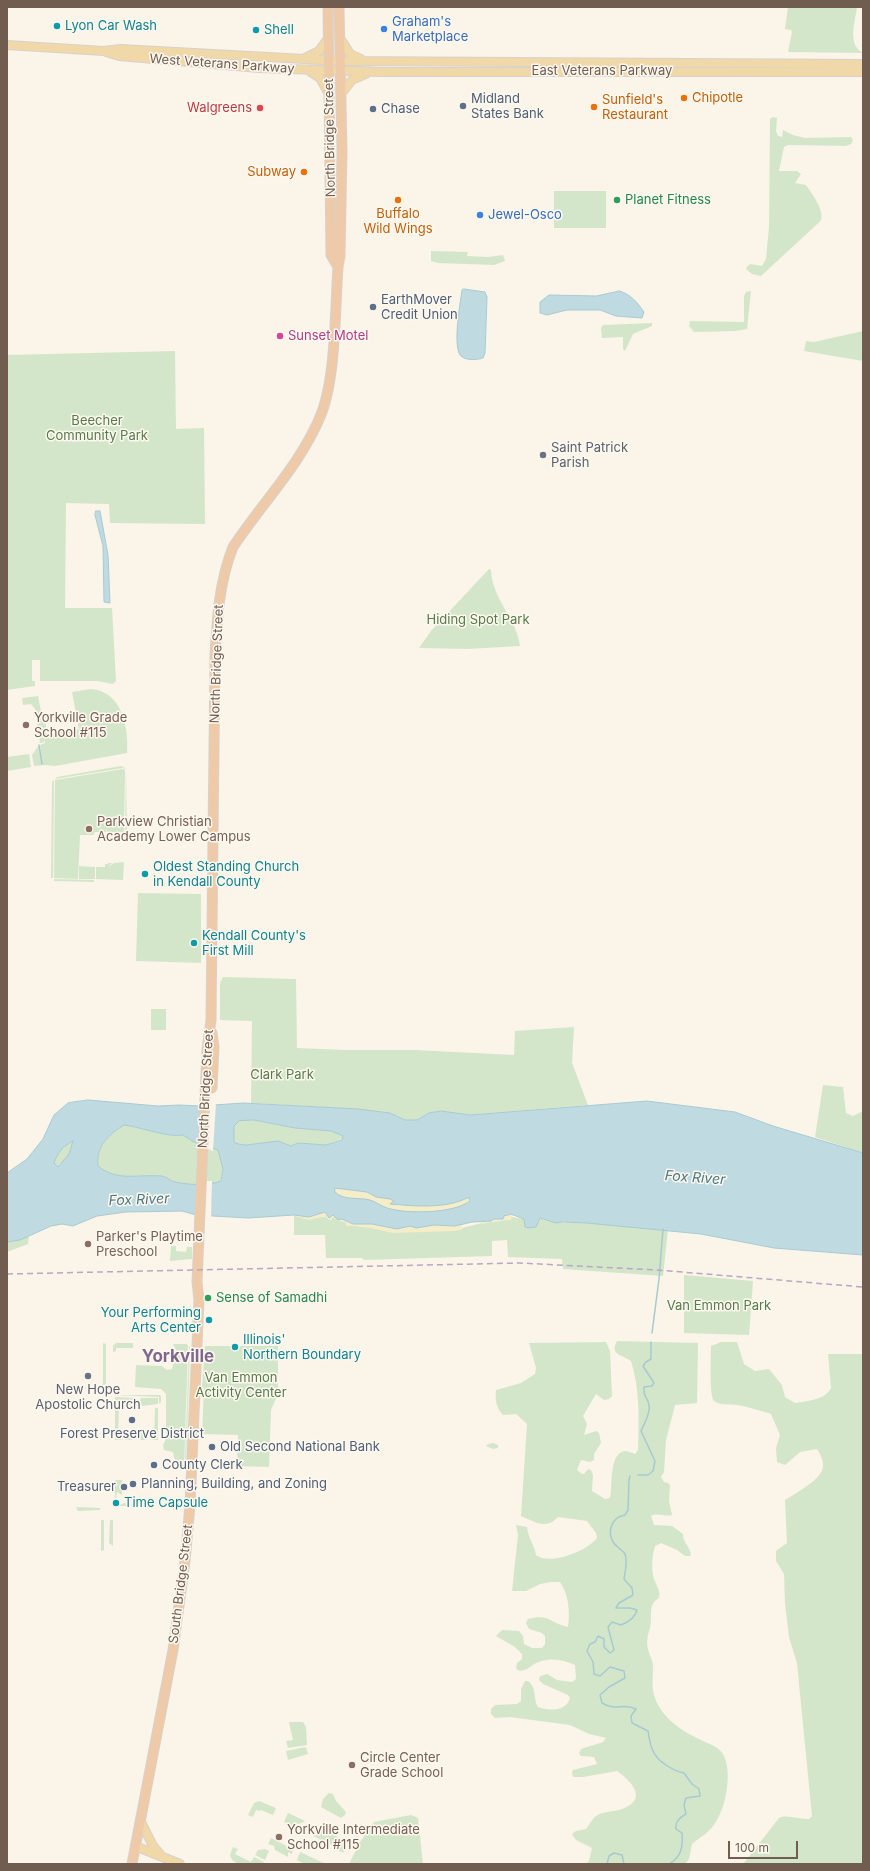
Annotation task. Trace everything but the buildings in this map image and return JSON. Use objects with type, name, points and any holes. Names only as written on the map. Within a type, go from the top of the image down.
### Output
[{"type":"highway","name":"North Bridge Street","points":[[328,7],[331,255],[338,267]]},
{"type":"highway","name":"North Bridge Street","points":[[205,1158],[210,1020],[215,656],[219,598],[233,547],[304,449],[323,411],[332,364],[340,256],[342,177],[340,7]]},
{"type":"highway","name":"South Bridge Street","points":[[132,1864],[173,1650],[186,1556],[190,1505],[199,1300],[203,1288],[205,1158]]},
{"type":"main road","points":[[303,59],[319,51],[329,37]]},
{"type":"main road","points":[[340,38],[350,54],[368,61]]},
{"type":"main road","name":"West Veterans Parkway","points":[[7,45],[104,51],[121,49],[341,61]]},
{"type":"main road","name":"West Veterans Parkway","points":[[104,51],[119,56],[239,67],[340,71]]},
{"type":"main road","name":"East Veterans Parkway","points":[[341,61],[863,64]]},
{"type":"main road","points":[[308,70],[320,78],[330,94]]},
{"type":"main road","name":"East Veterans Parkway","points":[[340,71],[863,72]]},
{"type":"main road","points":[[341,94],[352,80],[370,72]]},
{"type":"main road","points":[[140,1820],[153,1846],[162,1856]]},
{"type":"main road","points":[[135,1846],[180,1864]]},
{"type":"green space","points":[[788,7],[857,7],[853,33],[855,45],[863,53],[788,52],[792,32],[791,30],[785,29]]},
{"type":"green space","points":[[773,117],[777,118],[776,131],[778,136],[782,137],[783,130],[793,135],[805,138],[851,137],[853,140],[851,144],[846,146],[788,145],[784,147],[779,171],[797,171],[801,174],[795,183],[806,185],[817,202],[822,216],[819,223],[761,276],[752,274],[746,268],[750,264],[762,266],[766,259],[769,227],[770,119]]},
{"type":"green space","points":[[554,191],[606,191],[606,228],[554,228]]},
{"type":"green space","points":[[431,251],[468,252],[467,256],[488,257],[503,255],[505,261],[494,265],[438,263],[431,261]]},
{"type":"green space","points":[[751,291],[747,329],[735,331],[694,332],[689,326],[690,321],[744,322],[744,296],[746,292]]},
{"type":"green space","points":[[652,323],[652,326],[633,334],[625,351],[623,349],[623,337],[602,338],[601,328],[603,325]]},
{"type":"green space","points":[[863,331],[863,361],[804,351],[806,341],[814,342]]},
{"type":"green space","name":"Beecher Community Park","points":[[175,351],[176,429],[204,428],[205,524],[110,523],[109,504],[66,503],[65,608],[112,608],[116,681],[113,684],[98,681],[40,681],[40,660],[32,660],[32,681],[35,681],[35,686],[7,690],[7,355]]},
{"type":"green space","name":"Hiding Spot Park","points":[[489,569],[491,570],[492,580],[500,600],[518,636],[520,646],[467,649],[419,648],[431,631]]},
{"type":"green space","points":[[91,689],[102,691],[110,696],[117,704],[125,722],[127,733],[127,753],[55,766],[34,766],[32,755],[39,745],[42,764],[40,745],[45,743],[45,739],[44,742],[40,743],[35,709],[31,704],[23,705],[22,698],[38,696],[43,721],[46,724],[46,733],[48,735],[79,729],[72,692]]},
{"type":"green space","points":[[29,754],[31,767],[7,771],[7,757]]},
{"type":"green space","points":[[121,766],[127,769],[123,768],[55,779],[57,777]]},
{"type":"green space","name":"Parkview Christian Academy Lower Campus","points":[[123,769],[125,770],[124,832],[107,832],[106,828],[106,832],[95,832],[93,835],[80,835],[78,879],[54,878],[55,780]]},
{"type":"green space","points":[[126,770],[127,836],[125,836]]},
{"type":"green space","points":[[54,780],[53,878],[51,878],[52,782]]},
{"type":"green space","points":[[124,862],[123,880],[96,879],[96,867],[105,867],[105,864],[112,863],[108,867],[114,863]]},
{"type":"green space","points":[[79,866],[95,867],[95,879],[79,879]]},
{"type":"green space","points":[[54,879],[94,880],[94,882],[54,881]]},
{"type":"green space","points":[[138,893],[201,894],[201,963],[136,961]]},
{"type":"green space","name":"Clark Park","points":[[223,977],[296,979],[297,1048],[415,1050],[514,1055],[515,1031],[574,1027],[572,1063],[588,1105],[468,1115],[441,1111],[429,1113],[417,1120],[405,1120],[390,1113],[358,1109],[251,1103],[252,1021],[220,1020],[220,983]]},
{"type":"green space","points":[[151,1009],[166,1009],[166,1030],[151,1030]]},
{"type":"green space","points":[[823,1085],[843,1087],[846,1113],[853,1116],[863,1111],[863,1153],[815,1137]]},
{"type":"green space","points":[[254,1120],[295,1128],[331,1131],[343,1136],[342,1139],[326,1145],[298,1143],[291,1146],[278,1141],[246,1145],[234,1142],[234,1126],[239,1121]]},
{"type":"green space","points":[[123,1125],[162,1134],[177,1136],[183,1135],[194,1142],[218,1150],[223,1169],[221,1181],[203,1185],[190,1185],[177,1183],[162,1176],[128,1177],[106,1171],[98,1166],[101,1147],[112,1133]]},
{"type":"green space","points":[[73,1141],[69,1154],[58,1167],[54,1163],[57,1156],[66,1145]]},
{"type":"green space","points":[[294,1215],[326,1216],[331,1220],[333,1216],[339,1221],[346,1222],[346,1225],[391,1230],[457,1229],[482,1223],[500,1221],[512,1217],[524,1219],[524,1224],[537,1221],[540,1218],[558,1223],[587,1223],[668,1230],[663,1276],[563,1269],[562,1259],[508,1257],[507,1240],[492,1241],[492,1256],[364,1260],[362,1258],[326,1258],[325,1235],[294,1235]]},
{"type":"green space","points":[[29,1236],[28,1244],[7,1252],[7,1242]]},
{"type":"green space","points":[[171,1246],[176,1246],[176,1251],[186,1252],[187,1247],[192,1247],[192,1259],[170,1261]]},
{"type":"green space","name":"Van Emmon Park","points":[[684,1275],[753,1281],[749,1335],[684,1333]]},
{"type":"green space","points":[[617,1341],[698,1343],[697,1403],[675,1405],[666,1440],[664,1472],[661,1477],[664,1482],[670,1485],[669,1501],[672,1515],[656,1514],[651,1516],[654,1525],[672,1526],[683,1534],[691,1556],[685,1556],[677,1550],[661,1543],[655,1546],[652,1571],[659,1590],[659,1598],[655,1601],[652,1607],[651,1624],[647,1641],[647,1646],[653,1664],[653,1691],[660,1708],[672,1722],[679,1727],[719,1749],[726,1762],[728,1780],[727,1791],[718,1819],[706,1834],[692,1844],[689,1859],[685,1864],[586,1864],[589,1861],[592,1848],[576,1840],[572,1834],[576,1831],[586,1829],[593,1819],[599,1814],[619,1810],[630,1805],[635,1800],[636,1795],[632,1785],[617,1771],[583,1777],[573,1777],[573,1770],[597,1764],[594,1757],[581,1756],[579,1753],[581,1749],[603,1742],[606,1738],[589,1734],[570,1725],[510,1717],[495,1718],[491,1714],[491,1709],[495,1705],[517,1704],[521,1701],[521,1689],[525,1681],[528,1681],[533,1686],[538,1707],[552,1710],[561,1708],[568,1703],[570,1698],[568,1695],[543,1684],[539,1680],[540,1676],[547,1674],[557,1680],[572,1682],[576,1679],[575,1665],[560,1660],[544,1660],[524,1670],[520,1671],[516,1669],[517,1663],[522,1659],[522,1654],[515,1647],[496,1636],[502,1630],[519,1631],[523,1636],[524,1644],[532,1648],[542,1648],[545,1644],[545,1636],[542,1633],[529,1629],[526,1623],[528,1619],[541,1617],[568,1627],[568,1604],[565,1592],[560,1582],[540,1584],[526,1591],[512,1591],[518,1535],[516,1525],[527,1527],[536,1555],[542,1558],[550,1559],[568,1556],[585,1548],[597,1538],[596,1533],[587,1521],[558,1517],[549,1523],[540,1524],[521,1516],[527,1424],[516,1414],[503,1415],[496,1403],[496,1390],[521,1383],[535,1374],[536,1368],[529,1343],[606,1342],[610,1351],[612,1396],[609,1399],[604,1400],[596,1394],[583,1416],[587,1424],[584,1435],[596,1431],[599,1433],[601,1443],[594,1454],[594,1460],[590,1462],[581,1460],[577,1470],[584,1474],[588,1469],[591,1470],[593,1475],[592,1491],[605,1499],[610,1498],[612,1472],[616,1458],[620,1453],[625,1451],[635,1454],[638,1450],[639,1416],[636,1382],[631,1361],[616,1352],[615,1346]]},
{"type":"green space","points":[[721,1342],[737,1342],[744,1364],[755,1371],[769,1369],[782,1385],[785,1397],[795,1403],[810,1401],[825,1395],[831,1388],[828,1354],[863,1354],[863,1864],[743,1864],[779,1818],[786,1817],[809,1819],[812,1816],[797,1663],[789,1637],[785,1603],[784,1574],[776,1561],[776,1551],[787,1543],[785,1500],[813,1481],[821,1472],[823,1465],[822,1458],[817,1449],[800,1452],[785,1465],[777,1462],[776,1448],[780,1435],[771,1414],[742,1406],[717,1403],[714,1401],[711,1392],[711,1346]]},
{"type":"green space","points":[[103,1343],[106,1344],[106,1383],[103,1387]]},
{"type":"green space","points":[[116,1343],[133,1343],[133,1348],[116,1348],[116,1351],[113,1352],[113,1346]]},
{"type":"green space","points":[[173,1344],[187,1344],[188,1346],[183,1470],[182,1466],[176,1466],[173,1452],[164,1450],[163,1445],[166,1439],[166,1394],[161,1389],[135,1387],[136,1365],[162,1366],[167,1370],[172,1369],[177,1352]]},
{"type":"green space","points":[[189,1346],[190,1347],[186,1468],[185,1460]]},
{"type":"green space","name":"Van Emmon Activity Center","points":[[205,1346],[278,1346],[278,1394],[271,1410],[269,1467],[237,1466],[238,1435],[202,1434],[204,1389],[202,1387]]},
{"type":"green space","points":[[115,1395],[160,1395],[161,1402],[159,1404],[159,1397]]},
{"type":"green space","points":[[115,1397],[134,1398],[135,1402],[131,1405],[115,1403]]},
{"type":"green space","points":[[141,1398],[158,1398],[158,1404],[142,1406],[140,1401]]},
{"type":"green space","points":[[115,1407],[119,1407],[118,1436],[122,1440],[115,1440]]},
{"type":"green space","points":[[155,1408],[158,1408],[158,1440],[151,1440],[154,1436]]},
{"type":"green space","points":[[125,1430],[130,1435],[132,1433],[134,1435],[132,1440],[125,1440]]},
{"type":"green space","points":[[143,1430],[147,1430],[147,1440],[140,1440],[139,1435]]},
{"type":"green space","points":[[493,1443],[498,1445],[498,1448],[493,1449],[486,1446],[488,1444]]},
{"type":"green space","points":[[115,1480],[122,1480],[122,1495],[117,1492],[116,1499],[119,1501],[115,1503]]},
{"type":"green space","points":[[115,1503],[119,1505],[125,1503],[127,1506],[115,1506]]},
{"type":"green space","points":[[76,1507],[100,1508],[100,1510],[78,1511]]},
{"type":"green space","points":[[101,1520],[104,1520],[104,1550],[101,1551]]},
{"type":"green space","points":[[110,1520],[113,1520],[113,1546],[109,1543]]},
{"type":"green space","points":[[289,1722],[303,1722],[306,1727],[307,1745],[288,1748],[286,1741],[293,1740]]},
{"type":"green space","points":[[306,1747],[308,1754],[288,1760],[286,1751]]},
{"type":"green space","points":[[329,1793],[333,1794],[336,1801],[346,1812],[341,1818],[321,1807],[323,1799]]},
{"type":"green space","points":[[259,1801],[276,1808],[273,1815],[261,1810],[256,1810],[253,1817],[248,1815],[254,1803]]},
{"type":"green space","points":[[288,1813],[305,1821],[292,1826],[284,1822]]},
{"type":"green space","points":[[411,1815],[418,1818],[423,1864],[349,1864],[360,1842],[374,1822]]},
{"type":"green space","points":[[315,1826],[344,1840],[346,1847],[343,1853],[336,1847],[313,1836]]},
{"type":"green space","points":[[271,1838],[293,1849],[292,1854],[288,1852],[288,1857],[275,1850],[274,1846],[268,1844]]},
{"type":"green space","points":[[233,1847],[238,1849],[235,1854],[251,1862],[254,1857],[264,1862],[263,1864],[249,1865],[235,1862],[230,1855]]},
{"type":"green space","points":[[265,1849],[269,1851],[265,1860],[255,1855],[258,1850]]},
{"type":"green space","points":[[300,1852],[326,1864],[304,1864],[297,1860]]},
{"type":"sand","points":[[328,1183],[392,1198],[398,1206],[437,1204],[465,1196],[471,1198],[466,1204],[450,1210],[428,1212],[402,1211],[336,1196]]},
{"type":"sand","points":[[322,1211],[334,1216],[331,1220],[326,1216],[309,1220],[294,1216],[292,1213]]},
{"type":"sand","points":[[511,1214],[515,1216],[512,1216],[511,1220],[492,1221],[483,1224],[480,1222],[470,1223],[482,1220],[486,1222],[494,1218],[503,1219],[504,1216]]},
{"type":"sand","points":[[334,1216],[348,1222],[397,1227],[431,1224],[465,1224],[462,1225],[463,1229],[455,1231],[393,1233],[362,1226],[347,1226],[346,1222],[337,1220]]},
{"type":"water","points":[[462,290],[485,292],[487,297],[485,353],[483,358],[480,359],[471,360],[462,357],[458,349],[457,333]]},
{"type":"water","points":[[620,291],[634,299],[639,305],[644,312],[642,318],[616,316],[600,310],[567,310],[547,315],[540,313],[540,302],[549,295],[596,296]]},
{"type":"water","points":[[96,511],[100,511],[108,555],[110,603],[104,602],[103,546],[95,515]]},
{"type":"water","name":"Fox River","points":[[88,1100],[158,1106],[200,1106],[243,1103],[358,1109],[390,1113],[405,1120],[417,1120],[429,1113],[441,1111],[470,1115],[647,1101],[735,1112],[773,1126],[863,1153],[863,1255],[774,1248],[701,1234],[587,1223],[556,1223],[540,1218],[536,1227],[528,1228],[525,1227],[524,1219],[511,1214],[504,1216],[503,1219],[472,1222],[455,1226],[434,1225],[416,1228],[410,1226],[397,1229],[372,1224],[353,1224],[342,1219],[338,1220],[333,1215],[329,1218],[325,1212],[309,1217],[294,1215],[248,1218],[196,1215],[182,1211],[126,1212],[97,1216],[73,1226],[62,1224],[51,1226],[20,1240],[7,1242],[7,1173],[27,1159],[43,1139],[54,1115],[68,1103]],"holes":[[[254,1120],[295,1128],[331,1131],[343,1136],[342,1140],[326,1145],[298,1143],[291,1146],[278,1141],[246,1145],[238,1144],[234,1142],[234,1126],[239,1121]],[[124,1125],[131,1126],[162,1134],[177,1136],[183,1135],[194,1142],[218,1150],[223,1169],[221,1181],[216,1183],[186,1184],[173,1181],[163,1176],[120,1176],[105,1171],[98,1166],[99,1153],[104,1142]],[[73,1141],[69,1154],[58,1167],[54,1163],[61,1150]],[[335,1188],[367,1192],[376,1197],[394,1201],[390,1204],[429,1206],[449,1204],[467,1198],[469,1198],[470,1201],[441,1211],[417,1212],[395,1210],[366,1199],[342,1197],[335,1192]]]},
{"type":"pier","points":[[216,1103],[213,1151],[198,1145],[200,1104]]},
{"type":"pier","points":[[197,1181],[212,1181],[211,1219],[196,1217]]},
{"type":"waterway","points":[[39,745],[42,764]]},
{"type":"waterway","points":[[652,1333],[659,1279],[663,1229]]},
{"type":"waterway","points":[[638,1475],[648,1475],[653,1471],[655,1461],[641,1431],[649,1411],[648,1402],[644,1393],[644,1387],[652,1386],[654,1383],[643,1366],[651,1359],[651,1342]]},
{"type":"waterway","points":[[630,1476],[628,1510],[625,1515],[617,1519],[612,1525],[611,1538],[625,1554],[626,1563],[624,1579],[632,1588],[633,1595],[619,1603],[616,1608],[630,1608],[637,1610],[627,1623],[621,1625],[612,1622],[608,1627],[614,1650],[610,1653],[604,1647],[604,1639],[598,1636],[595,1642],[590,1644],[587,1651],[593,1662],[594,1674],[600,1676],[610,1667],[624,1671],[625,1678],[609,1687],[600,1695],[602,1703],[612,1707],[627,1706],[636,1709],[631,1716],[632,1723],[648,1731],[650,1744],[655,1755],[666,1765],[684,1773],[692,1784],[699,1789],[700,1796],[686,1798],[684,1805],[686,1814],[681,1817],[676,1824],[676,1829],[682,1833],[681,1851],[677,1858],[669,1864]]},
{"type":"waterway","points":[[607,1864],[609,1856],[614,1853],[622,1855],[624,1864]]},
{"type":"railway","points":[[7,1274],[520,1263],[657,1270],[863,1287]]},
{"type":"place","name":"Lyon Car Wash","points":[[57,26]]},
{"type":"place","name":"Graham's Marketplace","points":[[384,29]]},
{"type":"place","name":"Shell","points":[[256,30]]},
{"type":"place","name":"Chipotle","points":[[684,98]]},
{"type":"place","name":"Midland States Bank","points":[[463,106]]},
{"type":"place","name":"Sunfield's Restaurant","points":[[594,107]]},
{"type":"place","name":"Walgreens","points":[[260,108]]},
{"type":"place","name":"Chase","points":[[373,109]]},
{"type":"place","name":"Subway","points":[[304,172]]},
{"type":"place","name":"Buffalo Wild Wings","points":[[398,200]]},
{"type":"place","name":"Planet Fitness","points":[[617,200]]},
{"type":"place","name":"Jewel-Osco","points":[[480,215]]},
{"type":"place","name":"EarthMover Credit Union","points":[[373,307]]},
{"type":"place","name":"Sunset Motel","points":[[280,336]]},
{"type":"place","name":"Saint Patrick Parish","points":[[543,455]]},
{"type":"place","name":"Yorkville Grade School #115","points":[[26,725]]},
{"type":"place","name":"Parkview Christian Academy Lower Campus","points":[[89,829]]},
{"type":"place","name":"Oldest Standing Church in Kendall County","points":[[145,874]]},
{"type":"place","name":"Kendall County's First Mill","points":[[194,943]]},
{"type":"place","name":"Parker's Playtime Preschool","points":[[88,1244]]},
{"type":"place","name":"Sense of Samadhi","points":[[208,1298]]},
{"type":"place","name":"Your Performing Arts Center","points":[[209,1320]]},
{"type":"place","name":"Illinois' Northern Boundary","points":[[235,1347]]},
{"type":"place","name":"New Hope Apostolic Church","points":[[88,1376]]},
{"type":"place","name":"Forest Preserve District","points":[[132,1420]]},
{"type":"place","name":"Old Second National Bank","points":[[212,1447]]},
{"type":"place","name":"County Clerk","points":[[154,1465]]},
{"type":"place","name":"Planning, Building, and Zoning","points":[[133,1484]]},
{"type":"place","name":"Treasurer","points":[[124,1487]]},
{"type":"place","name":"Time Capsule","points":[[116,1503]]},
{"type":"place","name":"Circle Center Grade School","points":[[352,1765]]},
{"type":"place","name":"Yorkville Intermediate School #115","points":[[279,1837]]},
{"type":"district","name":"Yorkville","points":[[178,1357]]}]
